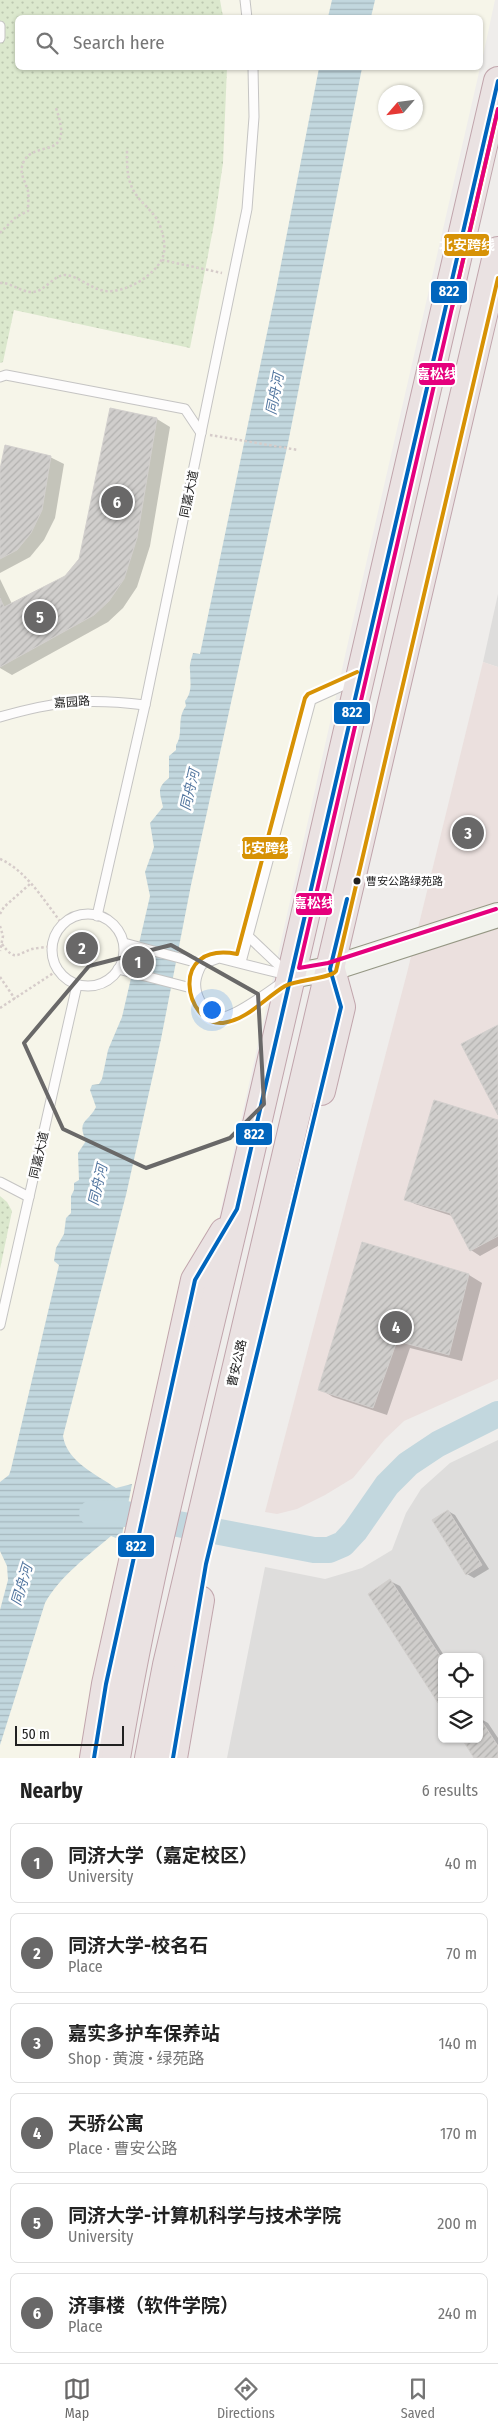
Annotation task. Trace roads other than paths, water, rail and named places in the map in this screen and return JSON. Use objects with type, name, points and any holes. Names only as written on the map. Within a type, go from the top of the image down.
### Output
[{"type":"highway","points":[[94,1758],[106,1684],[144,1556],[160,1486],[237,1209],[498,81]]},
{"type":"highway","name":"曹安公路","points":[[173,1758],[199,1565],[330,969],[498,251]]},
{"type":"highway","points":[[116,1758],[132,1663],[144,1556]]},
{"type":"highway","name":"曹安公路","points":[[149,1758],[166,1665],[199,1565]]},
{"type":"street","points":[[290,976],[330,969],[498,915]]},
{"type":"lane","points":[[245,0],[247,15]]},
{"type":"lane","points":[[0,26],[0,38]]},
{"type":"lane","name":"同嘉大道","points":[[97,916],[145,705],[247,209],[251,170],[253,70]]},
{"type":"lane","points":[[0,377],[6,375],[185,409],[201,433]]},
{"type":"lane","points":[[241,962],[311,700],[360,678]]},
{"type":"lane","name":"嘉园路","points":[[0,717],[39,705],[81,700],[145,705]]},
{"type":"lane","points":[[85,915],[97,916],[114,927],[124,943],[121,962],[118,970],[100,984],[89,986],[77,985],[66,979],[58,970],[53,959],[52,946],[55,934],[73,918],[85,915]]},
{"type":"lane","points":[[248,936],[290,976]]},
{"type":"lane","points":[[124,943],[202,964],[219,958],[241,962],[290,976]]},
{"type":"lane","points":[[202,964],[195,977],[195,989],[204,1008],[211,1014],[222,1018],[242,1010],[290,976]]},
{"type":"lane","points":[[118,970],[195,989]]},
{"type":"lane","name":"同嘉大道","points":[[0,1325],[77,985]]},
{"type":"lane","points":[[0,1182],[29,1197]]},
{"type":"water","points":[[332,0],[375,0],[371,15],[328,15]]},
{"type":"water","name":"同舟河","points":[[319,70],[362,70],[288,443],[191,885],[161,1039],[126,1195],[63,1436],[70,1453],[91,1472],[116,1488],[132,1484],[121,1540],[111,1536],[66,1575],[45,1603],[0,1745],[0,1610],[8,1580],[7,1566],[0,1551],[0,1482],[9,1475],[11,1469],[59,1265],[54,1261],[56,1248],[64,1234],[66,1218],[71,1213],[71,1196],[74,1190],[74,1183],[79,1180],[78,1153],[86,1141],[82,1129],[83,1125],[96,1107],[90,1090],[92,1085],[99,1084],[102,1079],[108,1050],[122,1017],[150,896],[145,872],[154,847],[150,823],[163,807],[160,791],[162,785],[169,778],[169,756],[176,750],[180,736],[181,716],[190,690],[191,661],[193,653],[200,654],[276,290]]},
{"type":"waterway","points":[[92,1513],[126,1514],[314,1550],[329,1550],[343,1544],[355,1531],[387,1485],[408,1464],[438,1444],[498,1414]]},
{"type":"place","name":"济事楼（软件学院）","points":[[117,502]]},
{"type":"place","name":"同济大学-计算机科学与技术学院","points":[[40,617]]},
{"type":"place","name":"嘉实多护车保养站","points":[[468,833]]},
{"type":"place","name":"曹安公路绿苑路","points":[[357,881]]},
{"type":"place","name":"同济大学-校名石","points":[[82,948]]},
{"type":"place","name":"同济大学（嘉定校区）","points":[[138,962]]},
{"type":"place","name":"天骄公寓","points":[[396,1327]]}]
